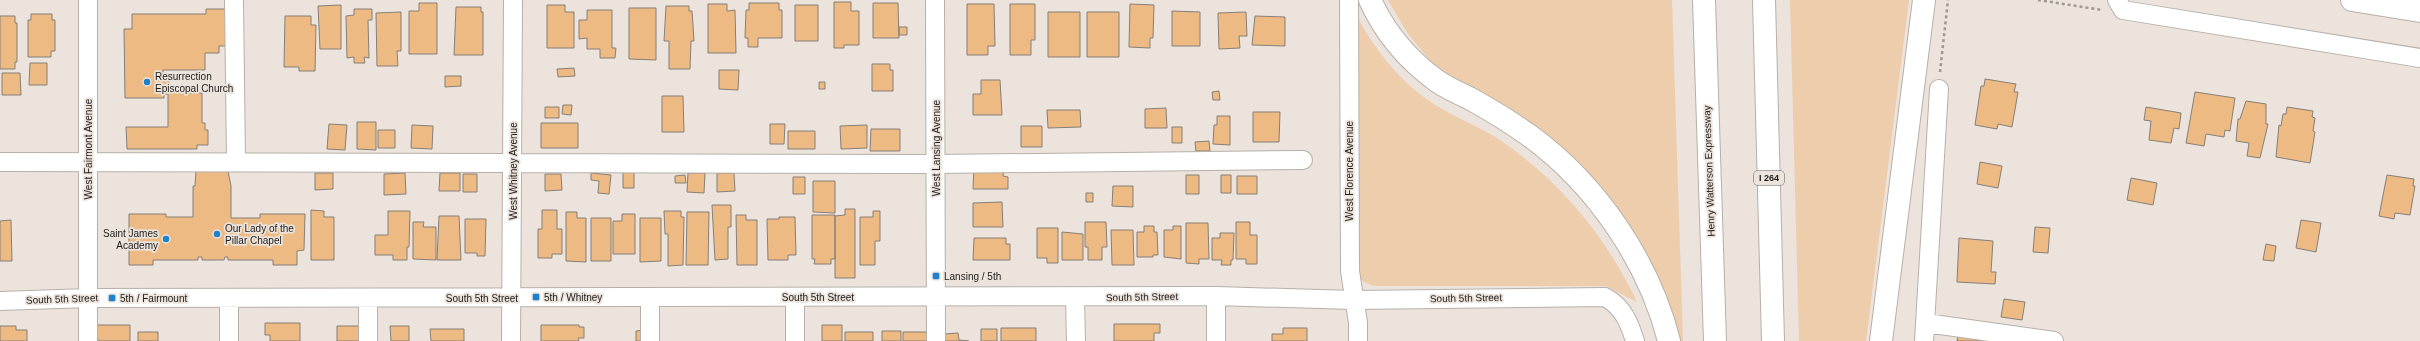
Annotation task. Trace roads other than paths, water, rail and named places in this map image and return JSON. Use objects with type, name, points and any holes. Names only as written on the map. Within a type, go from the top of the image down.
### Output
[{"type":"main road","points":[[1370,0],[1386,30],[1420,67],[1447,88],[1469,99],[1531,136],[1571,172],[1612,219],[1646,278],[1669,341]]},
{"type":"main road","points":[[1881,341],[1924,0]]},
{"type":"main road","points":[[2352,0],[2420,11]]},
{"type":"main road","name":"Henry Watterson Expressway","points":[[1704,7],[1715,341]]},
{"type":"main road","name":"I 264","points":[[1764,7],[1773,341]]},
{"type":"street","name":"West Fairmont Avenue","points":[[88,0],[88,341]]},
{"type":"street","points":[[234,0],[236,161]]},
{"type":"street","name":"West Whitney Avenue","points":[[511,341],[513,298],[513,0]]},
{"type":"street","name":"West Lansing Avenue","points":[[935,0],[936,341]]},
{"type":"street","name":"West Florence Avenue","points":[[1348,0],[1350,271],[1353,300],[1358,323],[1358,341]]},
{"type":"street","points":[[2120,5],[2420,58]]},
{"type":"street","points":[[1924,341],[1939,89]]},
{"type":"street","points":[[0,162],[236,161],[936,164],[1303,160]]},
{"type":"street","name":"South 5th Street","points":[[0,301],[88,298],[229,299],[936,296],[1216,296],[1353,300],[1605,296],[1615,302],[1628,318],[1635,341]]},
{"type":"street","points":[[1216,296],[1216,341]]},
{"type":"street","points":[[650,297],[650,341]]},
{"type":"street","points":[[795,297],[795,341]]},
{"type":"street","points":[[1075,297],[1076,341]]},
{"type":"street","points":[[368,298],[368,341]]},
{"type":"street","points":[[229,299],[229,341]]},
{"type":"street","points":[[1926,323],[2054,341]]},
{"type":"place","name":"Resurrection Episcopal Church","points":[[147,82]]},
{"type":"place","name":"Our Lady of the Pillar Chapel","points":[[217,234]]},
{"type":"place","name":"Saint James Academy","points":[[166,239]]},
{"type":"place","name":"Lansing / 5th","points":[[936,276]]},
{"type":"place","name":"5th / Whitney","points":[[536,297]]},
{"type":"place","name":"5th / Fairmount","points":[[112,298]]}]
